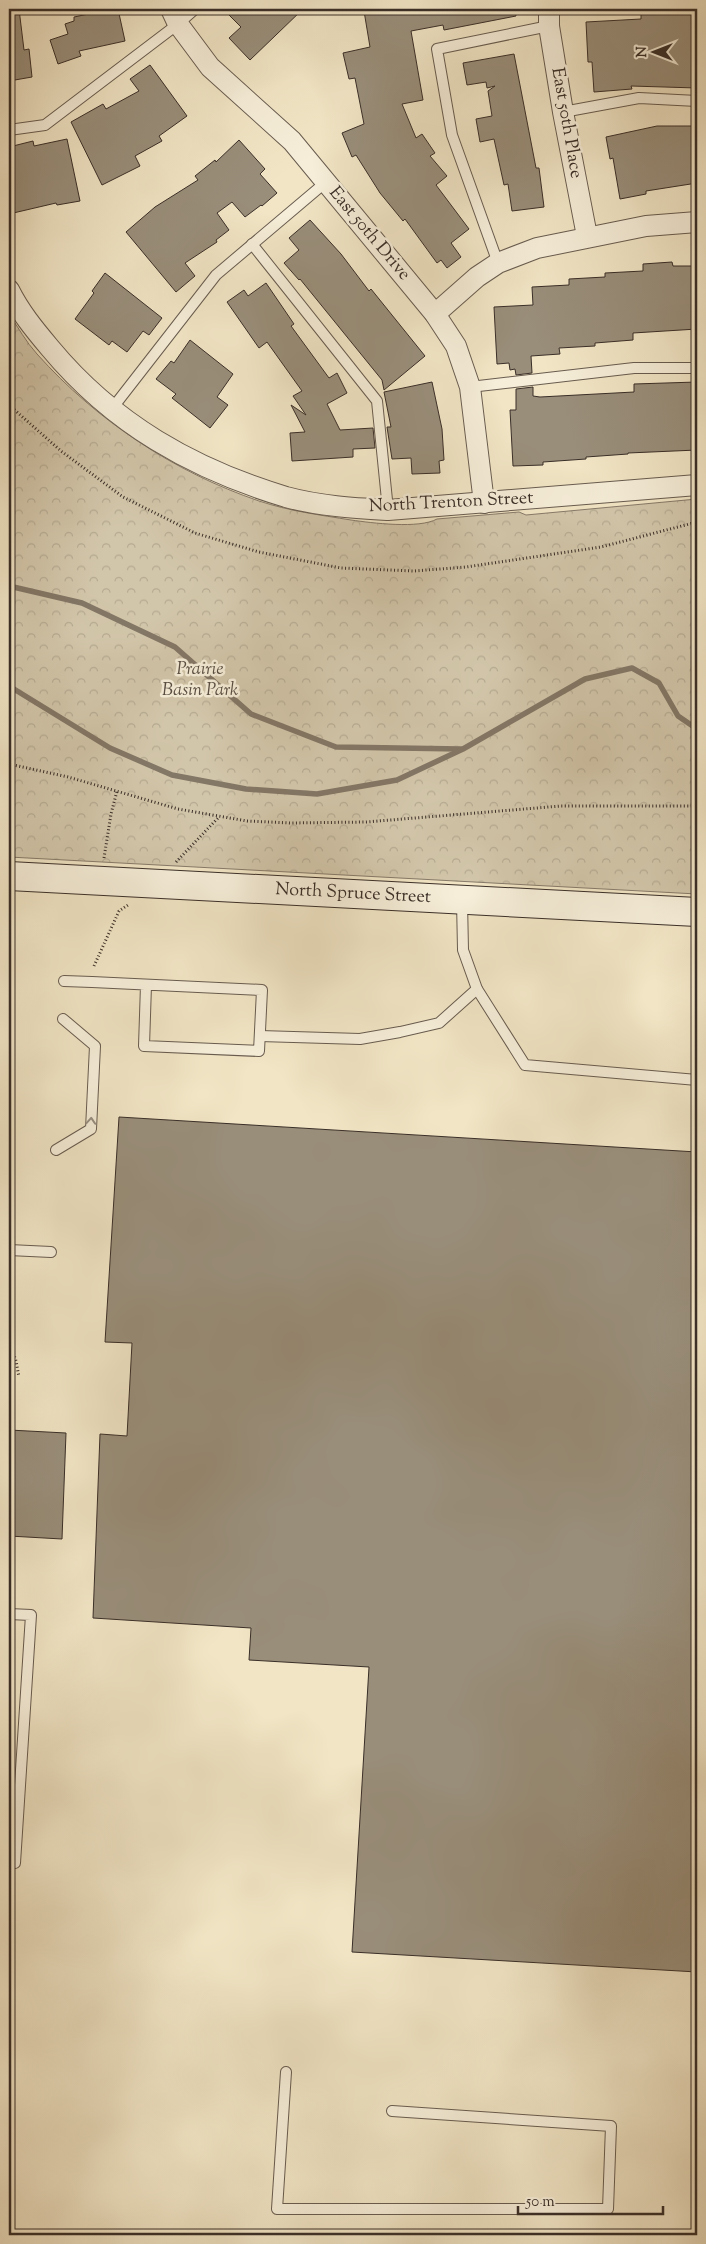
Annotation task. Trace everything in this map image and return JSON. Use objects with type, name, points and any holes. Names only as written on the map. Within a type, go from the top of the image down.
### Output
[{"type":"street","name":"East 50th Drive","points":[[175,16],[210,68],[292,141],[435,314],[456,346],[470,387],[484,503]]},
{"type":"street","name":"East 50th Place","points":[[549,17],[563,112],[587,236]]},
{"type":"street","points":[[435,314],[477,277],[498,263],[537,248],[587,236],[646,226],[697,222]]},
{"type":"street","name":"North Trenton Street","points":[[9,290],[20,312],[65,366],[110,410],[164,446],[218,474],[288,498],[346,508],[388,510],[697,485]]},
{"type":"street","name":"North Spruce Street","points":[[9,876],[697,912]]},
{"type":"lane","points":[[9,130],[45,125],[175,16],[195,9]]},
{"type":"lane","points":[[498,263],[452,135],[437,49],[549,17]]},
{"type":"lane","points":[[563,112],[639,98],[697,101]]},
{"type":"lane","points":[[110,410],[216,275],[326,182]]},
{"type":"lane","points":[[252,244],[377,401],[388,510]]},
{"type":"lane","points":[[470,387],[634,368],[697,368]]},
{"type":"lane","points":[[462,900],[463,950],[477,988],[525,1065],[697,1080]]},
{"type":"lane","points":[[64,981],[262,990],[259,1051],[144,1046],[146,985]]},
{"type":"lane","points":[[260,1036],[360,1039],[400,1032],[439,1023],[477,988]]},
{"type":"lane","points":[[56,1150],[91,1129],[95,1046],[63,1020]]},
{"type":"lane","points":[[9,1250],[51,1252]]},
{"type":"lane","points":[[9,1614],[31,1615],[15,1863]]},
{"type":"lane","points":[[286,2072],[277,2209],[608,2209],[611,2126],[392,2112]]},
{"type":"path","points":[[9,405],[61,451],[123,497],[195,533],[259,552],[341,568],[414,571],[466,567],[601,547],[697,522]]},
{"type":"path","points":[[9,764],[117,791],[178,809],[247,821],[291,823],[357,822],[561,806],[697,806]]},
{"type":"path","points":[[104,861],[110,814],[117,791]]},
{"type":"path","points":[[172,865],[218,817]]},
{"type":"path","points":[[94,966],[119,911],[130,904]]},
{"type":"path","points":[[9,1340],[19,1378]]},
{"type":"green space","name":"Prairie Basin Park","points":[[9,314],[37,354],[85,401],[111,422],[139,442],[197,475],[228,489],[270,504],[351,520],[407,525],[437,519],[519,512],[526,515],[697,499],[697,894],[9,857]]},
{"type":"building","points":[[9,9],[19,9],[24,50],[29,49],[32,77],[9,81]]},
{"type":"building","points":[[118,9],[125,41],[79,51],[81,56],[58,64],[50,40],[68,34],[65,24],[74,21],[74,17]]},
{"type":"building","points":[[223,9],[303,9],[250,60],[229,38],[241,27]]},
{"type":"building","points":[[377,9],[515,9],[516,16],[444,30],[443,25],[411,31],[423,100],[402,104],[416,138],[422,134],[435,153],[430,156],[447,176],[436,185],[469,229],[451,243],[461,257],[447,268],[441,260],[437,263],[405,219],[403,221],[380,193],[356,155],[352,157],[342,133],[364,124],[355,78],[349,79],[343,53],[370,47],[364,11]]},
{"type":"building","points":[[641,10],[697,13],[697,88],[631,86],[632,89],[594,92],[592,62],[588,62],[586,22],[641,19]]},
{"type":"building","points":[[514,54],[536,168],[539,168],[544,207],[512,211],[508,184],[504,185],[494,139],[480,142],[476,119],[492,116],[488,91],[495,86],[487,88],[486,82],[467,85],[463,63]]},
{"type":"building","points":[[150,65],[187,116],[159,136],[162,141],[135,156],[140,166],[102,185],[71,122],[103,104],[106,109],[139,91],[130,79]]},
{"type":"building","points":[[657,126],[697,126],[697,183],[646,191],[646,194],[620,199],[613,158],[610,159],[606,137]]},
{"type":"building","points":[[67,139],[80,201],[57,205],[56,203],[9,214],[9,147],[33,141],[34,146]]},
{"type":"building","points":[[239,140],[265,169],[260,174],[277,193],[245,217],[232,202],[217,213],[229,230],[216,240],[217,242],[185,263],[195,276],[176,292],[126,232],[155,207],[198,180],[195,176],[215,160],[216,162]]},
{"type":"building","points":[[310,220],[341,254],[369,291],[371,289],[425,356],[384,390],[382,380],[300,279],[284,263],[299,250],[289,238]]},
{"type":"building","points":[[672,262],[673,266],[697,266],[697,329],[633,333],[633,340],[595,343],[595,346],[559,348],[560,354],[531,356],[532,373],[516,375],[515,369],[510,370],[509,363],[497,364],[494,307],[533,305],[532,287],[569,285],[569,279],[605,277],[605,273],[643,271],[643,264]]},
{"type":"building","points":[[105,273],[162,318],[149,335],[143,331],[127,352],[112,341],[109,345],[75,319],[94,293],[92,291]]},
{"type":"building","points":[[266,283],[294,324],[291,326],[329,378],[337,373],[347,393],[327,404],[340,430],[373,428],[375,448],[353,449],[353,457],[292,461],[290,433],[305,432],[291,405],[306,415],[293,396],[302,391],[267,342],[259,348],[227,302],[244,290],[248,296]]},
{"type":"building","points":[[190,340],[233,374],[217,397],[228,405],[210,428],[172,398],[176,394],[156,379],[171,361],[174,363]]},
{"type":"building","points":[[432,382],[442,429],[444,460],[439,461],[440,473],[412,474],[411,458],[392,459],[387,427],[391,427],[384,392]]},
{"type":"building","points":[[697,382],[697,450],[628,453],[586,457],[586,459],[543,462],[543,465],[513,466],[510,410],[516,410],[516,389],[533,387],[533,396],[540,397],[634,392],[634,384]]},
{"type":"building","points":[[119,1117],[697,1152],[697,1972],[352,1952],[369,1667],[249,1660],[251,1628],[93,1618],[100,1434],[127,1436],[132,1343],[105,1342]]},
{"type":"building","points":[[9,1430],[66,1433],[62,1539],[9,1536]]},
{"type":"waterway","points":[[9,586],[82,603],[175,647],[251,714],[336,747],[461,749]]},
{"type":"waterway","points":[[9,686],[110,748],[172,775],[246,789],[317,794],[397,780],[463,749],[585,679],[632,668],[659,683],[678,716],[697,729]]}]
